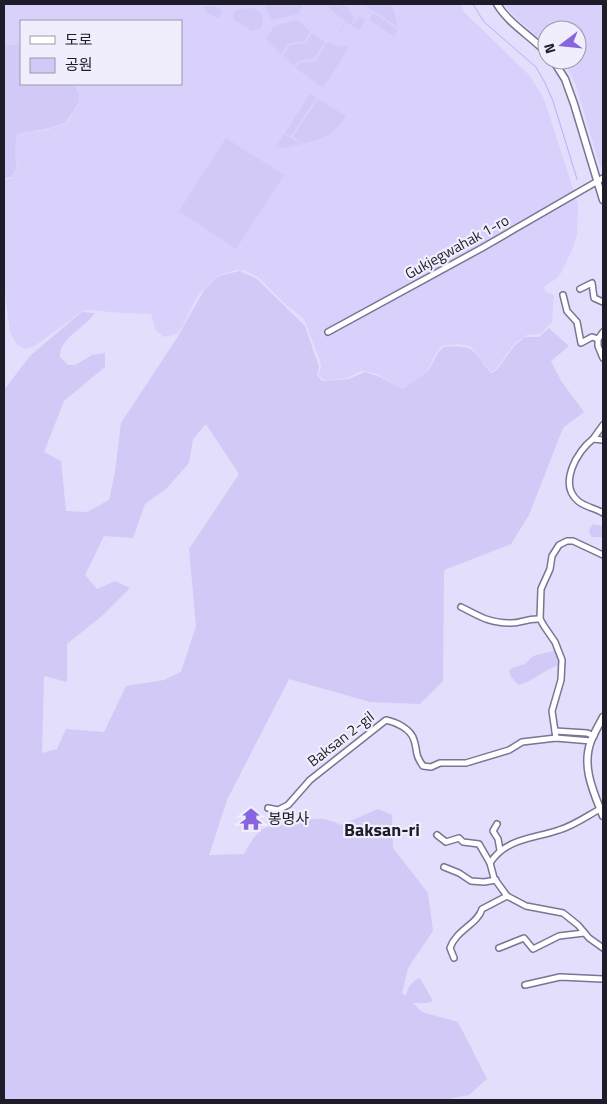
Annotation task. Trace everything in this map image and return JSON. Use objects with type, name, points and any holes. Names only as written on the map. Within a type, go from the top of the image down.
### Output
[{"type":"main road","points":[[497,4],[510,20],[537,42]]},
{"type":"main road","points":[[560,70],[566,79],[600,179],[603,200]]},
{"type":"main road","points":[[603,717],[592,738],[587,757],[588,772],[603,816]]},
{"type":"street","name":"Gukjegwahak 1-ro","points":[[328,332],[482,248],[600,179]]},
{"type":"street","points":[[580,289],[592,283],[594,298],[603,302]]},
{"type":"street","points":[[563,295],[567,311],[577,322],[582,343],[592,337],[598,339]]},
{"type":"street","points":[[603,332],[598,339],[598,346],[603,358]]},
{"type":"street","points":[[603,425],[577,458],[569,480],[576,500],[603,513]]},
{"type":"street","points":[[593,439],[603,440]]},
{"type":"street","points":[[556,738],[552,711],[561,680],[562,660],[555,642],[540,619],[541,589],[550,569],[552,556],[560,545],[567,541],[581,543],[603,555]]},
{"type":"street","points":[[460,607],[477,617],[511,624],[527,618],[540,619]]},
{"type":"street","name":"Baksan 2-gil","points":[[268,808],[278,810],[288,805],[310,780],[386,720],[394,722],[411,733],[416,756],[423,766],[431,767],[440,763],[466,762],[509,750],[522,742],[556,738],[592,738]]},
{"type":"street","points":[[555,731],[587,733],[592,738]]},
{"type":"street","points":[[490,863],[500,850],[515,842],[559,830],[600,809]]},
{"type":"street","points":[[497,824],[493,831],[498,839],[500,850]]},
{"type":"street","points":[[437,835],[446,842],[459,838],[463,842],[479,844],[490,863],[496,880],[507,896],[526,906],[563,913],[603,948]]},
{"type":"street","points":[[444,867],[459,873],[471,882],[496,880]]},
{"type":"street","points":[[454,958],[450,948],[465,927],[477,919],[482,909],[507,896]]},
{"type":"street","points":[[499,948],[524,938],[533,949],[559,936],[584,933]]},
{"type":"street","points":[[525,985],[560,977],[603,979]]},
{"type":"shaded area","points":[[4,4],[461,4],[464,12],[529,75],[544,99],[578,204],[577,234],[573,248],[561,273],[544,287],[546,292],[554,295],[552,322],[540,334],[527,335],[515,343],[495,370],[491,372],[471,347],[460,344],[442,346],[436,353],[428,370],[403,389],[377,374],[361,371],[347,378],[323,380],[318,374],[321,368],[320,361],[304,319],[283,302],[258,277],[244,270],[235,270],[217,276],[200,293],[183,326],[176,334],[164,337],[156,331],[151,314],[88,310],[81,312],[36,345],[26,349],[17,345],[10,332],[4,286],[4,179],[12,178],[18,167],[15,153],[17,134],[46,130],[66,123],[79,104],[76,85],[182,85],[182,20],[20,20],[20,44],[4,45]]},
{"type":"shaded area","points":[[504,4],[603,4],[603,166],[600,167],[576,85],[568,70],[587,70],[587,20],[537,20],[537,36],[513,15]]},
{"type":"green space","points":[[264,4],[301,4],[302,6],[298,14],[272,20]]},
{"type":"green space","points":[[328,4],[334,4],[338,7],[343,4],[351,10],[350,13],[355,18],[351,25],[346,22],[338,34],[345,21],[330,9]]},
{"type":"green space","points":[[367,4],[392,4],[398,27],[366,6]]},
{"type":"green space","points":[[216,6],[223,12],[218,18],[205,12],[204,7]]},
{"type":"green space","points":[[253,8],[260,12],[263,21],[261,28],[252,31],[233,19],[235,10]]},
{"type":"green space","points":[[373,13],[397,29],[395,37],[369,20]]},
{"type":"green space","points":[[359,16],[366,20],[359,30],[352,26]]},
{"type":"green space","points":[[298,20],[310,32],[304,41],[289,43],[281,54],[266,39],[274,26]]},
{"type":"green space","points":[[312,33],[325,42],[314,58],[298,61],[294,66],[283,56],[290,45],[306,43]]},
{"type":"green space","points":[[327,42],[349,47],[323,88],[296,68],[299,63],[316,61]]},
{"type":"green space","points":[[20,44],[20,85],[75,85],[79,94],[79,103],[65,123],[46,129],[17,134],[15,153],[17,167],[12,177],[4,178],[4,45]]},
{"type":"green space","points":[[310,94],[316,98],[291,136],[285,133]]},
{"type":"green space","points":[[318,99],[346,116],[328,135],[304,144],[293,137]]},
{"type":"green space","points":[[284,134],[302,144],[284,148],[276,147]]},
{"type":"green space","points":[[226,138],[284,175],[236,249],[179,211]]},
{"type":"green space","points":[[240,271],[257,279],[305,326],[319,367],[317,375],[322,381],[349,379],[365,372],[380,377],[403,389],[429,370],[443,347],[468,348],[476,354],[491,373],[496,371],[515,345],[525,337],[539,337],[549,328],[569,346],[551,361],[561,381],[584,412],[563,428],[529,515],[511,544],[444,570],[443,681],[420,704],[370,702],[289,679],[227,800],[209,855],[244,854],[257,834],[262,829],[268,827],[313,819],[326,820],[341,825],[378,809],[392,815],[393,848],[428,893],[433,931],[408,968],[402,993],[406,996],[410,985],[420,978],[433,1001],[413,1003],[422,1012],[458,1022],[487,1079],[469,1095],[444,1100],[4,1100],[4,390],[30,356],[72,320],[82,312],[95,313],[64,344],[60,357],[68,365],[75,365],[92,355],[105,353],[105,367],[64,401],[44,452],[61,461],[66,511],[87,512],[109,500],[115,472],[121,423],[177,338],[204,290],[218,276]],"holes":[[[206,424],[239,474],[189,549],[196,626],[181,672],[164,680],[126,686],[104,732],[66,729],[57,749],[42,753],[44,676],[67,682],[67,644],[103,615],[130,588],[115,581],[97,589],[85,575],[104,536],[133,538],[145,504],[167,488],[189,463],[193,439]]]},
{"type":"green space","points":[[593,524],[603,526],[603,537],[592,537],[590,535],[589,530]]},
{"type":"green space","points":[[557,651],[560,661],[558,665],[519,685],[511,677],[509,671],[512,668],[525,664],[533,656]]},
{"type":"waterway","points":[[473,4],[484,22],[536,67],[553,101],[577,179]]},
{"type":"place","name":"봉명사","points":[[251,819]]},
{"type":"district","name":"Baksan-ri","points":[[382,830]]}]
